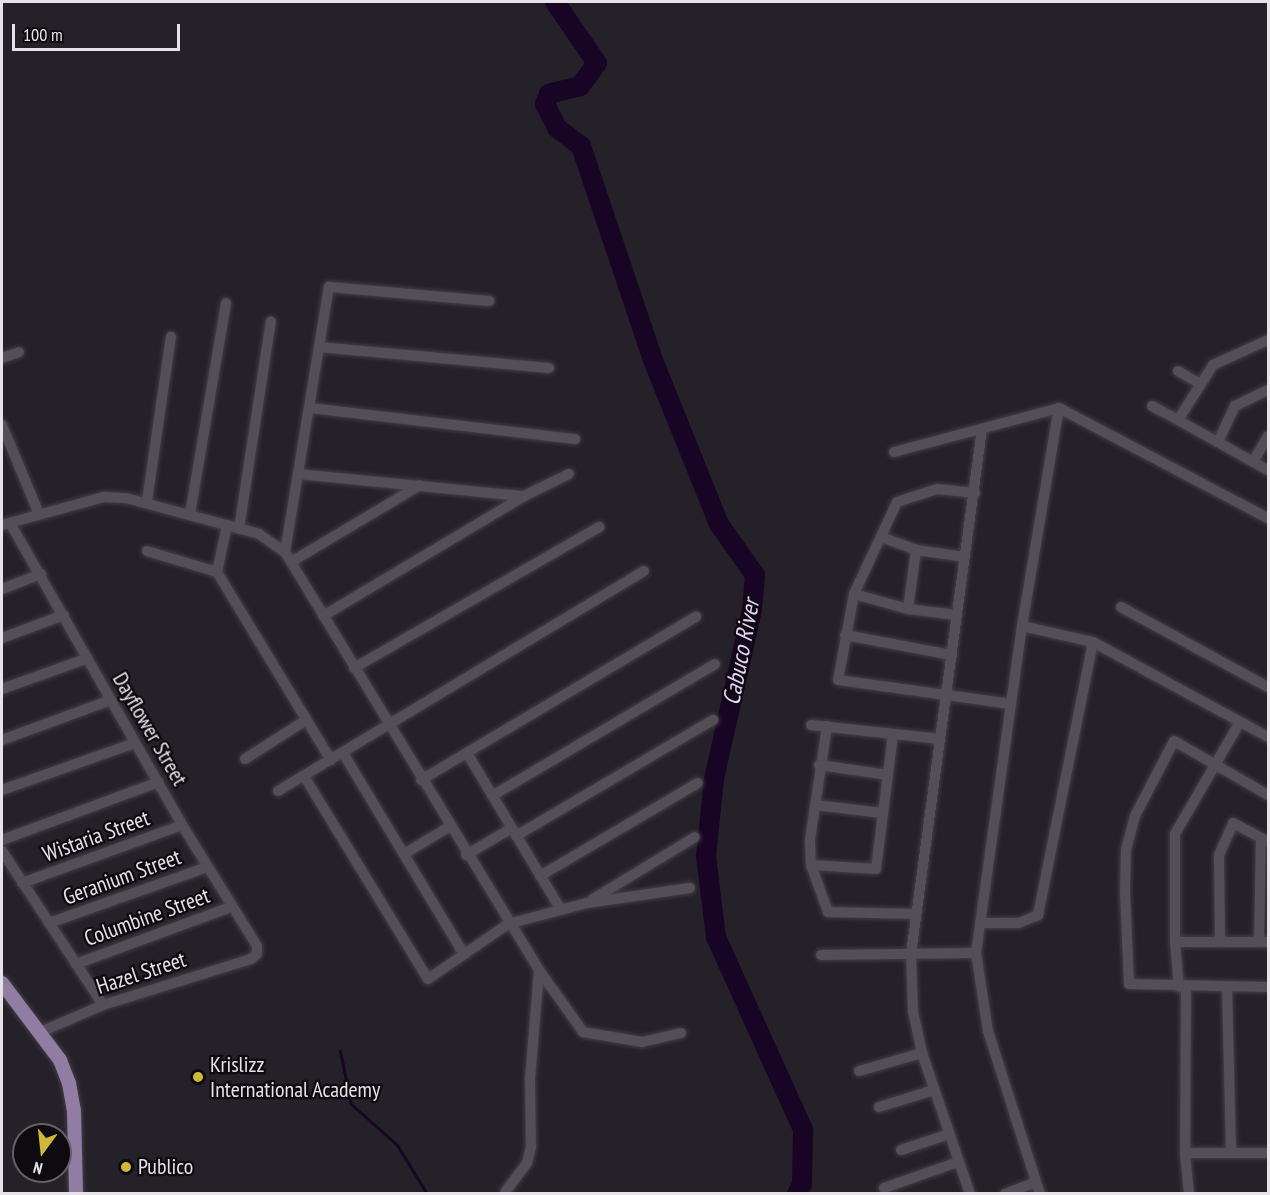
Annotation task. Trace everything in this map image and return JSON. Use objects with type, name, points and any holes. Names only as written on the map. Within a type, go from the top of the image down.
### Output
[{"type":"main road","points":[[2,982],[60,1060],[74,1111],[76,1194]]},
{"type":"street","points":[[285,552],[329,287],[489,301]]},
{"type":"street","points":[[190,514],[226,303]]},
{"type":"street","points":[[239,529],[271,321]]},
{"type":"street","points":[[147,501],[171,337]]},
{"type":"street","points":[[1178,420],[1199,383],[1213,365],[1269,340]]},
{"type":"street","points":[[320,346],[549,368]]},
{"type":"street","points":[[2,358],[19,352]]},
{"type":"street","points":[[1178,370],[1199,383]]},
{"type":"street","points":[[1218,442],[1235,406],[1269,390]]},
{"type":"street","points":[[1152,406],[1269,470]]},
{"type":"street","points":[[309,408],[575,439]]},
{"type":"street","points":[[1040,1194],[987,1031],[976,953],[1022,626],[1059,408]]},
{"type":"street","points":[[894,452],[1059,408],[1269,518]]},
{"type":"street","points":[[2,425],[39,514]]},
{"type":"street","points":[[969,1194],[922,1053],[913,1011],[911,954],[913,915],[947,696],[982,429]]},
{"type":"street","points":[[1253,462],[1269,436]]},
{"type":"street","points":[[298,474],[524,496]]},
{"type":"street","points":[[323,616],[524,496],[569,474]]},
{"type":"street","points":[[291,562],[420,485]]},
{"type":"street","points":[[975,492],[937,489],[897,502],[854,594],[838,680],[1011,704]]},
{"type":"street","points":[[6,524],[104,497],[126,498],[147,501],[269,538],[285,552],[508,924],[583,1032],[642,1042],[681,1033]]},
{"type":"street","name":"Dayflower Street","points":[[6,524],[41,574],[182,825],[257,946],[257,954]]},
{"type":"street","points":[[217,572],[227,525]]},
{"type":"street","points":[[354,668],[599,527]]},
{"type":"street","points":[[881,537],[916,550],[965,557]]},
{"type":"street","points":[[908,609],[916,550]]},
{"type":"street","points":[[147,551],[217,572],[331,760]]},
{"type":"street","points":[[278,791],[390,727],[644,571]]},
{"type":"street","points":[[2,589],[41,574]]},
{"type":"street","points":[[854,594],[908,609],[957,615]]},
{"type":"street","points":[[1120,607],[1269,687]]},
{"type":"street","points":[[2,638],[64,615]]},
{"type":"street","points":[[421,780],[696,617]]},
{"type":"street","points":[[1022,626],[1093,642],[1269,737]]},
{"type":"street","points":[[845,635],[952,655]]},
{"type":"street","points":[[980,923],[1019,923],[1038,915],[1093,642]]},
{"type":"street","points":[[2,689],[88,658]]},
{"type":"street","points":[[492,796],[715,664]]},
{"type":"street","points":[[2,740],[111,700]]},
{"type":"street","points":[[245,759],[306,720]]},
{"type":"street","points":[[466,855],[514,832],[713,720]]},
{"type":"street","points":[[1189,1194],[1185,1153],[1183,986],[1174,942],[1175,834],[1240,722]]},
{"type":"street","points":[[811,726],[940,739]]},
{"type":"street","points":[[827,726],[819,765],[811,865],[828,912],[913,915]]},
{"type":"street","points":[[811,865],[876,869],[893,734]]},
{"type":"street","points":[[1268,989],[1129,984],[1126,850],[1135,816],[1174,741],[1269,795]]},
{"type":"street","points":[[2,790],[135,743]]},
{"type":"street","points":[[343,753],[464,954]]},
{"type":"street","points":[[467,753],[561,910]]},
{"type":"street","points":[[819,765],[888,775]]},
{"type":"street","points":[[304,776],[428,979],[508,924],[587,903],[690,888]]},
{"type":"street","points":[[2,840],[159,782]]},
{"type":"street","points":[[540,876],[699,783]]},
{"type":"street","points":[[815,806],[883,813]]},
{"type":"street","points":[[1174,942],[1220,942],[1264,942],[1265,840],[1233,823],[1218,855],[1220,942]]},
{"type":"street","name":"Wistaria Street","points":[[22,883],[182,825]]},
{"type":"street","points":[[404,854],[449,827]]},
{"type":"street","points":[[587,903],[695,837]]},
{"type":"street","points":[[2,851],[103,1005]]},
{"type":"street","name":"Geranium Street","points":[[50,923],[207,867]]},
{"type":"street","name":"Columbine Street","points":[[76,964],[231,907]]},
{"type":"street","points":[[821,955],[976,953]]},
{"type":"street","name":"Hazel Street","points":[[38,1033],[103,1005],[257,954]]},
{"type":"street","points":[[505,1192],[527,1163],[531,1147],[530,1079],[539,970]]},
{"type":"street","points":[[1227,987],[1231,1153]]},
{"type":"street","points":[[859,1071],[922,1053]]},
{"type":"street","points":[[879,1107],[934,1090]]},
{"type":"street","points":[[901,1150],[949,1134]]},
{"type":"street","points":[[1185,1153],[1269,1153]]},
{"type":"street","points":[[884,1188],[958,1162]]},
{"type":"street","points":[[1005,1194],[1036,1182]]},
{"type":"waterway","name":"Cabuco River","points":[[555,2],[597,63],[580,86],[549,94],[545,104],[557,128],[581,146],[653,360],[719,524],[755,575],[752,610],[714,779],[706,856],[716,937],[803,1130],[802,1184],[797,1194]]},
{"type":"waterway","points":[[340,1051],[351,1104],[397,1145],[427,1194]]},
{"type":"place","name":"Krislizz International Academy","points":[[198,1077]]},
{"type":"place","name":"Publico","points":[[126,1167]]}]
